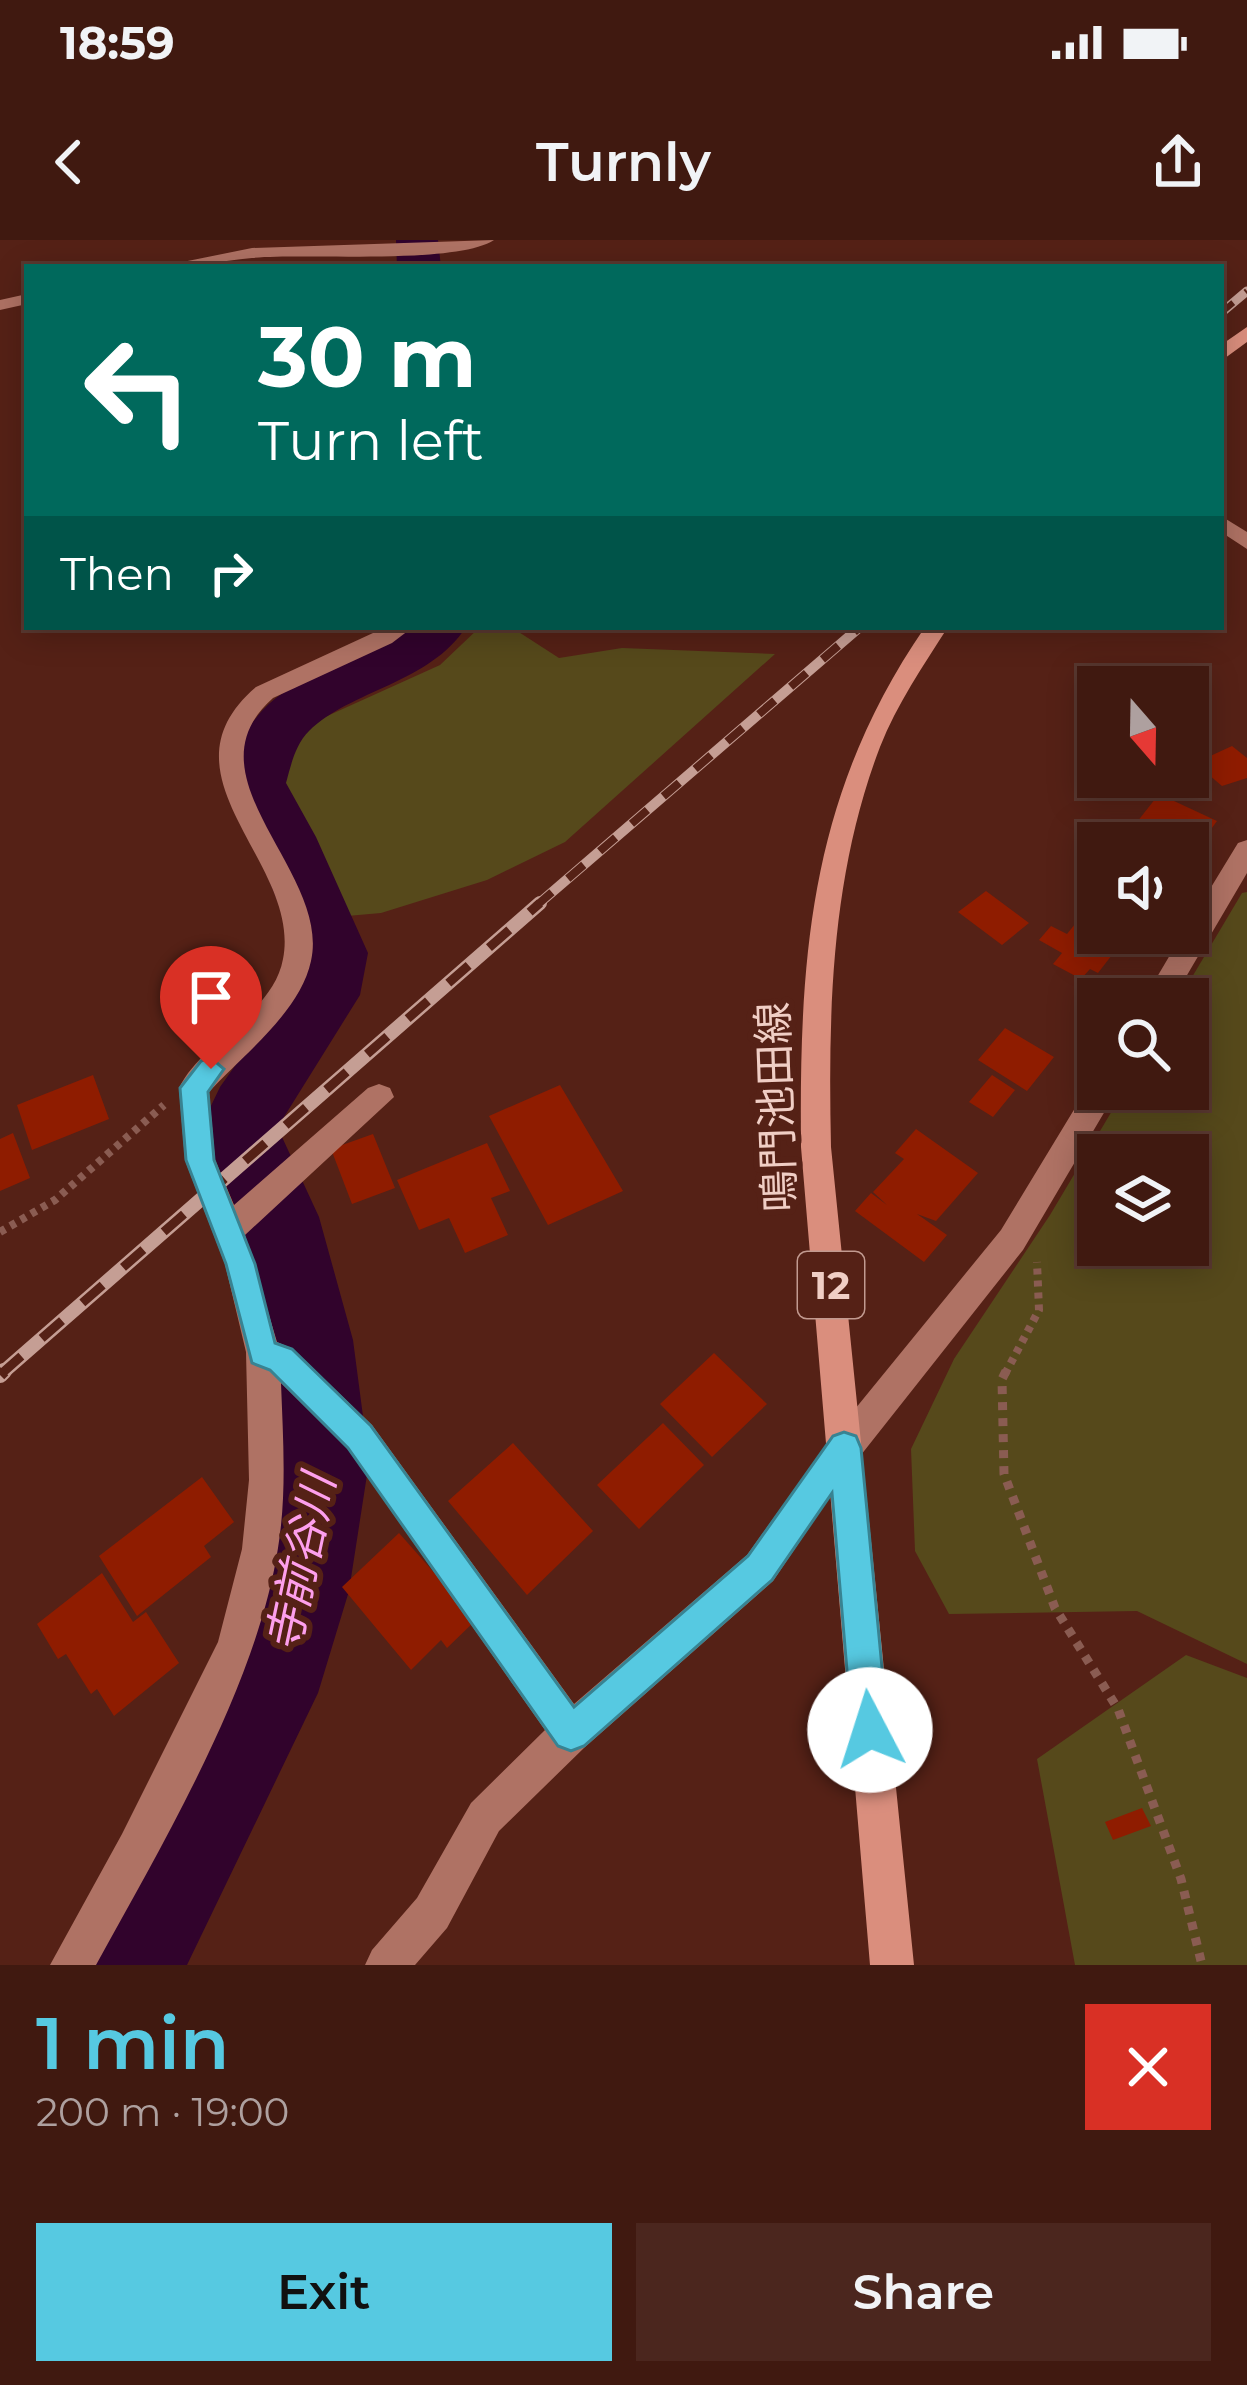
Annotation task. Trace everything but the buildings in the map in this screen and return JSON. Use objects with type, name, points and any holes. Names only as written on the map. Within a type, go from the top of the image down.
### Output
[{"type":"main road","points":[[1224,352],[1247,332]]},
{"type":"main road","name":"鳴門池田線","points":[[892,1965],[816,1147],[813,1046],[819,956],[844,819],[894,695],[935,630]]},
{"type":"street","points":[[185,264],[252,253],[402,254],[486,240]]},
{"type":"street","points":[[72,1965],[137,1849],[236,1646],[249,1604],[267,1480],[272,1356],[252,1302],[236,1223],[200,1160],[194,1088],[281,990],[296,965],[302,937],[232,781],[237,726],[245,710],[266,691],[397,630]]},
{"type":"street","points":[[1171,978],[1247,850]]},
{"type":"street","points":[[236,1223],[379,1097]]},
{"type":"street","points":[[387,1965],[432,1913],[485,1816],[571,1733],[760,1568],[844,1448],[1012,1240],[1090,1110]]},
{"type":"street","points":[[272,1356],[360,1437],[571,1733]]},
{"type":"path","points":[[0,1232],[55,1200],[160,1108],[194,1088]]},
{"type":"path","points":[[1012,1240],[1025,1246],[1038,1264],[1039,1310],[1002,1379],[1004,1474],[1055,1608],[1118,1709],[1181,1879],[1202,1965]]},
{"type":"shaded area","points":[[477,630],[516,630],[559,658],[622,648],[775,654],[565,842],[487,880],[381,913],[347,916],[272,788],[294,731],[440,665]]},
{"type":"shaded area","points":[[1247,892],[1247,1664],[1137,1611],[949,1614],[915,1551],[911,1449],[954,1359],[1077,1170],[1077,1266],[1209,1266],[1209,1134],[1098,1134],[1112,1110],[1209,1110],[1209,978],[1191,978]]},
{"type":"shaded area","points":[[1186,1655],[1247,1678],[1247,1965],[1075,1965],[1037,1759]]},
{"type":"waterway","name":"寺前谷川","points":[[417,240],[419,264]]},
{"type":"waterway","name":"寺前谷川","points":[[130,1965],[269,1693],[302,1591],[325,1462],[311,1340],[279,1217],[244,1137],[247,1110],[325,995],[333,953],[284,837],[255,783],[266,745],[289,715],[418,645],[435,630]]},
{"type":"railway","points":[[1224,310],[1247,291]]},
{"type":"railway","points":[[536,906],[857,630]]},
{"type":"railway","points":[[1,1374],[540,903]]},
{"type":"railway","points":[[1,1374],[4,1371]]},
{"type":"route","points":[[211,1069],[194,1088],[200,1160],[241,1264],[262,1352],[281,1360],[360,1437],[571,1733],[760,1568],[844,1448],[870,1730]]}]
